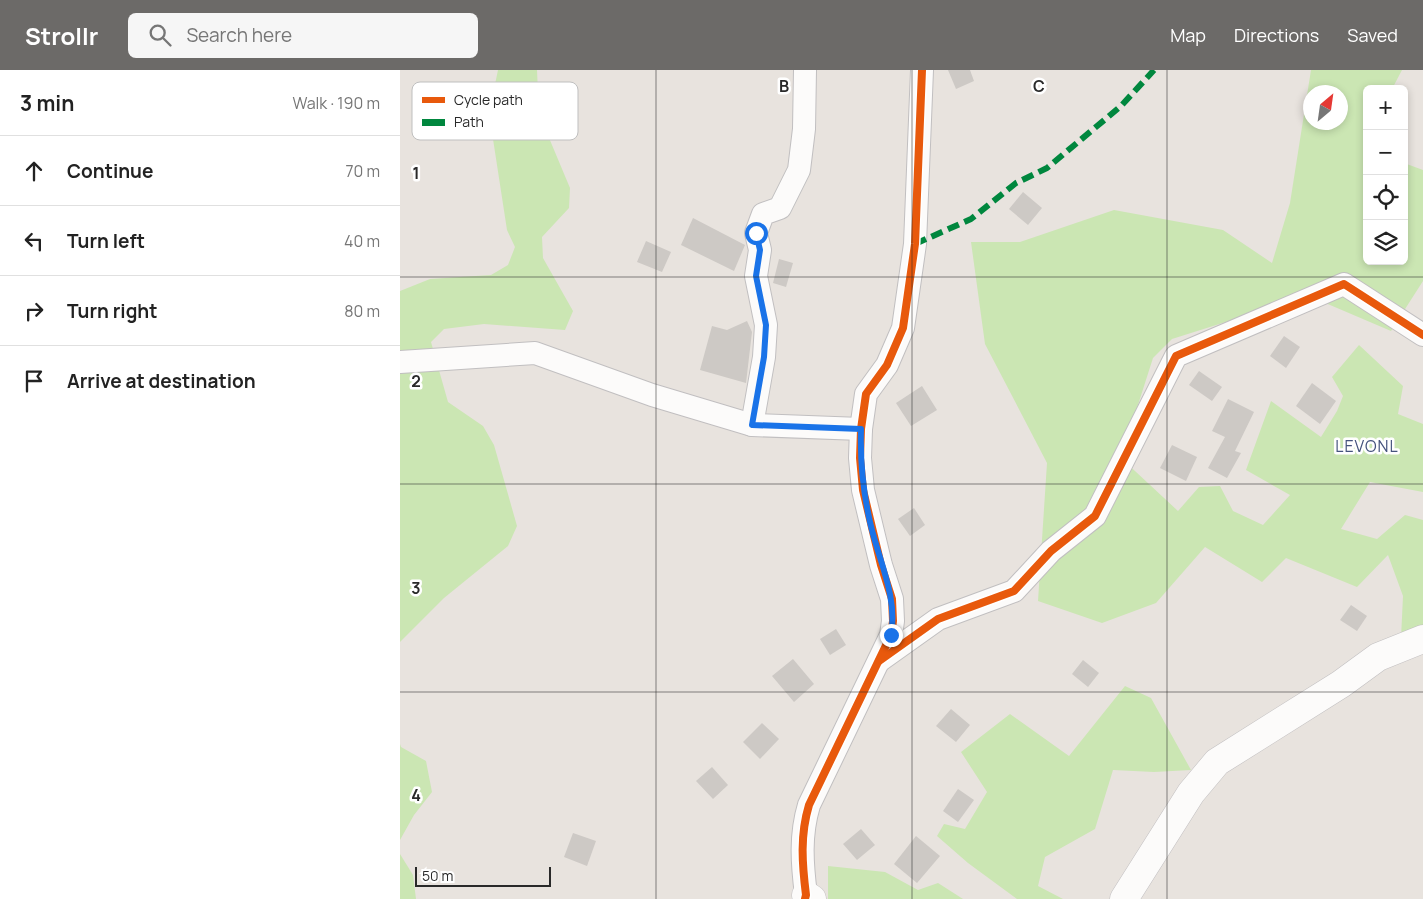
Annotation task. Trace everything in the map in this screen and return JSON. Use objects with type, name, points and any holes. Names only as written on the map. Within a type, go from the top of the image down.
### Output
[{"type":"street","points":[[752,425],[764,357],[766,325],[756,276],[760,250],[756,233],[763,214],[780,208],[799,170],[804,129],[805,70]]},
{"type":"street","points":[[807,898],[801,851],[803,825],[809,805],[891,635],[892,606],[863,490],[861,429],[866,394],[887,365],[903,328],[915,244],[922,70]]},
{"type":"street","points":[[877,663],[938,619],[1014,591],[1051,551],[1095,516],[1176,356],[1344,284],[1423,334]]},
{"type":"street","points":[[400,362],[535,353],[652,395],[752,425],[861,429]]},
{"type":"street","points":[[1124,899],[1191,792],[1217,762],[1342,684],[1378,657],[1423,639]]},
{"type":"green space","points":[[498,70],[537,70],[538,82],[495,82]]},
{"type":"green space","points":[[1311,70],[1402,70],[1394,85],[1363,85],[1363,265],[1408,265],[1408,164],[1423,170],[1423,281],[1391,331],[1323,302],[1251,314],[1172,339],[1153,358],[1121,458],[1178,511],[1199,487],[1220,486],[1233,511],[1263,525],[1290,495],[1246,470],[1271,401],[1321,437],[1337,411],[1343,396],[1332,377],[1359,345],[1403,386],[1398,414],[1423,424],[1423,492],[1370,482],[1341,529],[1377,539],[1405,515],[1423,520],[1423,629],[1401,638],[1403,596],[1388,555],[1357,587],[1286,558],[1262,582],[1205,547],[1156,603],[1102,623],[1038,601],[1047,463],[985,344],[971,242],[1020,242],[1114,210],[1223,230],[1272,263],[1290,203],[1303,121],[1303,130],[1348,130],[1348,85],[1309,85]]},
{"type":"green space","points":[[493,140],[550,140],[570,188],[569,208],[542,237],[543,258],[573,311],[565,330],[484,324],[444,329],[431,342],[448,402],[483,426],[494,445],[517,526],[508,546],[444,598],[400,642],[400,291],[430,279],[491,275],[508,265],[515,247],[507,230]]},
{"type":"green space","points":[[1125,686],[1151,698],[1191,770],[1154,772],[1113,770],[1095,829],[1045,857],[1038,886],[1063,899],[1017,899],[968,863],[937,836],[944,824],[965,829],[987,792],[961,752],[1010,714],[1069,756]]},
{"type":"green space","points":[[400,744],[401,747],[426,761],[432,792],[414,815],[400,840]]},
{"type":"green space","points":[[400,854],[413,875],[416,899],[400,899]]},
{"type":"green space","points":[[828,866],[885,872],[918,890],[938,883],[963,899],[828,899]]},
{"type":"building","points":[[948,70],[970,70],[974,81],[956,89]]},
{"type":"building","points":[[1023,192],[1042,208],[1028,225],[1009,209]]},
{"type":"building","points":[[693,218],[745,245],[734,271],[681,245]]},
{"type":"building","points":[[646,241],[671,252],[662,272],[637,262]]},
{"type":"building","points":[[779,259],[793,263],[786,287],[773,283]]},
{"type":"building","points":[[747,321],[752,332],[746,383],[700,370],[712,326],[727,330]]},
{"type":"building","points":[[1284,336],[1300,347],[1286,368],[1270,356]]},
{"type":"building","points":[[1199,371],[1222,387],[1212,401],[1189,385]]},
{"type":"building","points":[[1312,383],[1336,401],[1320,424],[1296,406]]},
{"type":"building","points":[[922,386],[937,410],[911,426],[896,403]]},
{"type":"building","points":[[1228,399],[1254,412],[1235,451],[1241,453],[1227,478],[1208,468],[1225,437],[1212,431]]},
{"type":"building","points":[[1172,445],[1197,457],[1186,481],[1160,468]]},
{"type":"building","points":[[914,508],[925,525],[910,536],[898,519]]},
{"type":"building","points":[[1351,605],[1367,616],[1357,631],[1340,620]]},
{"type":"building","points":[[836,629],[846,645],[830,655],[820,639]]},
{"type":"building","points":[[793,659],[814,684],[794,702],[772,676]]},
{"type":"building","points":[[1083,660],[1099,673],[1088,687],[1072,674]]},
{"type":"building","points":[[951,709],[970,725],[956,742],[936,726]]},
{"type":"building","points":[[762,723],[779,739],[760,759],[743,742]]},
{"type":"building","points":[[712,767],[728,785],[713,799],[696,781]]},
{"type":"building","points":[[958,789],[974,800],[958,822],[943,811]]},
{"type":"building","points":[[861,829],[875,845],[857,860],[843,844]]},
{"type":"building","points":[[573,833],[596,841],[587,866],[564,857]]},
{"type":"building","points":[[916,836],[940,856],[917,883],[894,864]]},
{"type":"marked path","points":[[915,244],[971,219],[1016,183],[1047,168],[1121,106],[1154,70]]},
{"type":"cycle path","points":[[805,899],[803,838],[809,805],[891,635],[893,621],[892,599],[881,565],[863,490],[860,458],[861,429],[866,394],[887,365],[903,328],[915,244],[922,70]]},
{"type":"cycle path","points":[[879,661],[938,619],[1014,591],[1051,551],[1095,516],[1176,356],[1344,284],[1423,335]]},
{"type":"district","name":"LEVONL","points":[[1367,446]]},
{"type":"route","points":[[756,233],[760,250],[756,276],[766,325],[764,357],[752,425],[861,429],[860,458],[863,490],[881,565],[892,599],[893,621],[891,635]]}]
